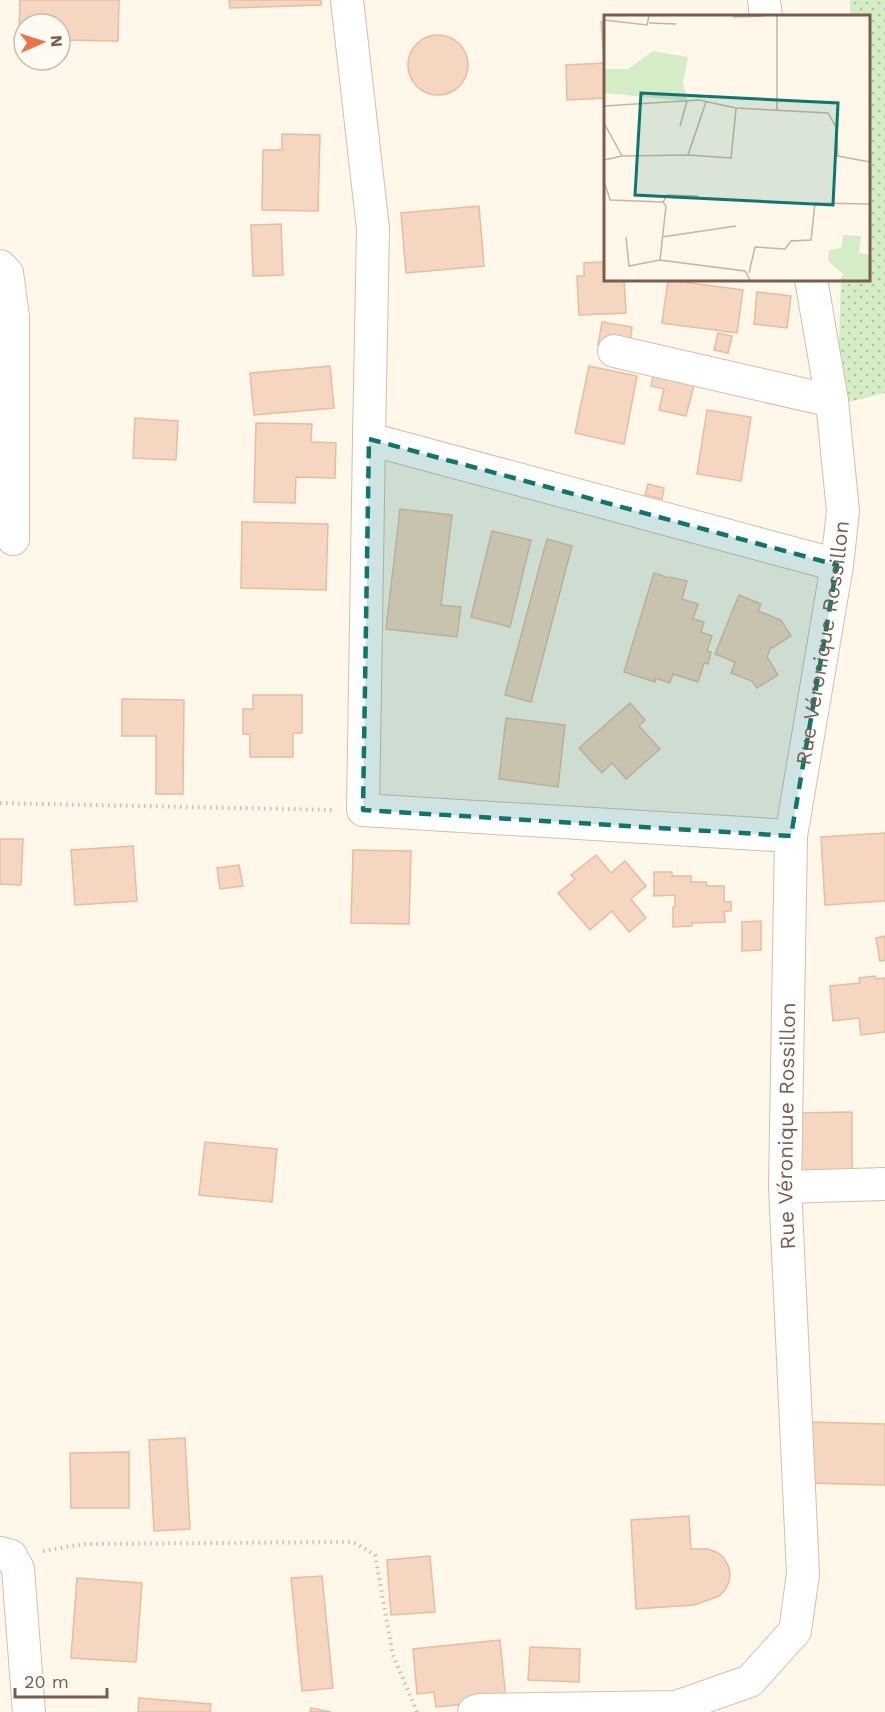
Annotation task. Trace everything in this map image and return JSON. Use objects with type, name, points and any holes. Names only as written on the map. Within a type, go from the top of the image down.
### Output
[{"type":"street","points":[[347,0],[373,229],[363,810],[791,836]]},
{"type":"street","points":[[764,0],[766,15]]},
{"type":"street","points":[[0,266],[7,273],[14,317],[14,539]]},
{"type":"street","name":"Rue Véronique Rossillon","points":[[474,1712],[480,1710],[676,1707],[750,1682],[795,1631],[803,1574],[785,1187],[791,836],[837,565],[843,512],[832,401],[811,280]]},
{"type":"street","points":[[614,351],[832,401]]},
{"type":"street","points":[[369,439],[837,565]]},
{"type":"street","points":[[785,1187],[885,1184]]},
{"type":"street","points":[[6,1555],[18,1569],[29,1712]]},
{"type":"path","points":[[0,803],[363,810]]},
{"type":"path","points":[[6,1555],[84,1544],[353,1542],[375,1555],[393,1655],[417,1712]]},
{"type":"highlighted area","points":[[369,439],[837,565],[791,836],[363,810]]},
{"type":"green space","points":[[850,0],[885,0],[885,393],[837,405],[841,280],[870,280],[870,15],[850,15]]},
{"type":"building","points":[[20,0],[119,0],[118,41],[72,40],[72,12],[20,12]]},
{"type":"building","points":[[229,0],[321,0],[321,5],[230,8]]},
{"type":"building","points":[[601,22],[604,22],[604,61]]},
{"type":"building","points":[[438,35],[455,40],[463,48],[468,65],[463,82],[455,90],[438,95],[421,90],[413,82],[408,65],[413,48],[421,40]]},
{"type":"building","points":[[604,63],[604,98],[567,100],[566,65]]},
{"type":"building","points":[[282,134],[320,135],[318,211],[262,210],[263,150],[282,150]]},
{"type":"building","points":[[479,206],[484,266],[406,273],[401,213]]},
{"type":"building","points":[[281,224],[283,275],[253,276],[251,225]]},
{"type":"building","points":[[603,262],[604,280],[624,280],[626,313],[579,315],[577,276],[584,276],[584,263]]},
{"type":"building","points":[[668,280],[743,290],[737,333],[662,323]]},
{"type":"building","points":[[757,292],[791,296],[787,328],[754,324]]},
{"type":"building","points":[[602,322],[632,327],[629,349],[598,345]]},
{"type":"building","points":[[718,333],[732,336],[728,353],[714,350]]},
{"type":"building","points":[[330,366],[334,408],[254,415],[250,373]]},
{"type":"building","points":[[589,366],[637,376],[624,444],[575,433]]},
{"type":"building","points":[[655,367],[696,377],[686,416],[659,410],[664,389],[651,386]]},
{"type":"building","points":[[707,410],[751,417],[741,481],[697,474]]},
{"type":"building","points":[[135,418],[178,421],[176,460],[133,458]]},
{"type":"building","points":[[256,423],[312,424],[311,442],[336,443],[335,478],[296,477],[295,503],[254,502]]},
{"type":"building","points":[[648,484],[664,488],[662,499],[645,495]]},
{"type":"building","points":[[400,509],[452,515],[441,605],[461,607],[457,637],[386,629]]},
{"type":"building","points":[[242,522],[328,524],[326,590],[241,588]]},
{"type":"building","points":[[492,531],[531,540],[510,627],[471,617]]},
{"type":"building","points":[[547,539],[572,546],[531,702],[505,695]]},
{"type":"building","points":[[654,573],[687,581],[682,599],[698,604],[693,619],[704,622],[701,632],[712,636],[707,651],[711,652],[708,664],[704,663],[698,682],[673,674],[670,683],[655,678],[655,682],[624,672]]},
{"type":"building","points":[[739,595],[761,604],[758,611],[781,620],[791,636],[771,647],[767,657],[778,675],[757,688],[752,681],[731,673],[735,662],[715,654]]},
{"type":"building","points":[[253,695],[302,695],[302,733],[293,733],[293,757],[250,757],[250,734],[243,734],[243,709],[253,709]]},
{"type":"building","points":[[122,699],[184,700],[183,794],[156,794],[156,736],[122,736]]},
{"type":"building","points":[[630,703],[645,720],[639,726],[660,749],[626,779],[612,763],[602,773],[579,748]]},
{"type":"building","points":[[506,718],[565,725],[558,787],[499,779]]},
{"type":"building","points":[[885,833],[885,901],[825,905],[821,837]]},
{"type":"building","points":[[0,839],[23,839],[21,885],[0,884]]},
{"type":"building","points":[[133,846],[137,901],[75,905],[71,850]]},
{"type":"building","points":[[353,850],[411,851],[409,924],[351,923]]},
{"type":"building","points":[[596,855],[611,873],[625,861],[646,886],[631,899],[646,918],[629,932],[612,911],[590,930],[558,893],[575,879],[571,875]]},
{"type":"building","points":[[239,865],[243,886],[220,889],[217,868]]},
{"type":"building","points":[[654,872],[672,872],[672,876],[691,876],[691,882],[706,882],[707,886],[724,886],[724,902],[731,902],[731,911],[724,911],[725,922],[692,923],[692,926],[673,927],[675,895],[654,896]]},
{"type":"building","points":[[761,921],[761,950],[742,951],[742,922]]},
{"type":"building","points":[[885,936],[885,960],[880,961],[876,938]]},
{"type":"building","points":[[875,976],[876,979],[885,978],[885,1032],[861,1035],[859,1018],[833,1021],[830,986],[860,983],[859,978]]},
{"type":"building","points":[[852,1112],[852,1178],[813,1179],[796,1166],[795,1113]]},
{"type":"building","points":[[205,1142],[277,1149],[272,1202],[199,1195]]},
{"type":"building","points":[[808,1422],[885,1424],[885,1485],[807,1483]]},
{"type":"building","points":[[185,1438],[190,1529],[154,1531],[149,1440]]},
{"type":"building","points":[[129,1452],[129,1508],[71,1508],[70,1453]]},
{"type":"building","points":[[689,1516],[691,1549],[708,1549],[716,1552],[728,1565],[729,1582],[725,1590],[719,1596],[694,1605],[636,1609],[631,1520]]},
{"type":"building","points":[[430,1556],[435,1612],[391,1615],[387,1560]]},
{"type":"building","points":[[322,1576],[333,1688],[302,1691],[291,1578]]},
{"type":"building","points":[[77,1578],[142,1583],[136,1662],[71,1658]]},
{"type":"building","points":[[500,1640],[506,1700],[436,1707],[434,1692],[417,1694],[413,1649]]},
{"type":"building","points":[[530,1647],[580,1649],[579,1682],[528,1680]]},
{"type":"building","points":[[139,1698],[211,1704],[210,1712],[138,1712]]},
{"type":"building","points":[[311,1708],[331,1712],[310,1712]]}]
